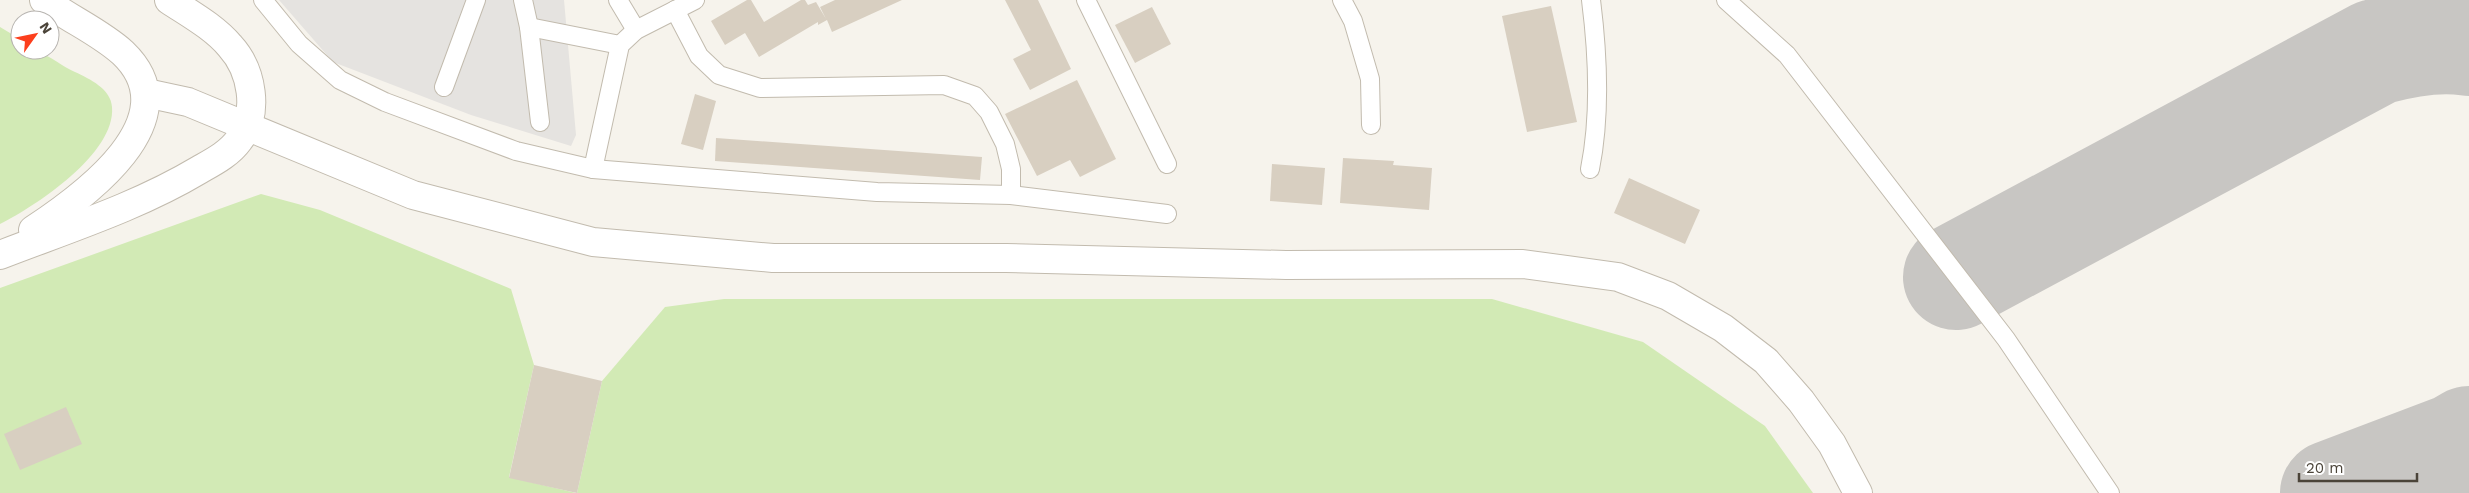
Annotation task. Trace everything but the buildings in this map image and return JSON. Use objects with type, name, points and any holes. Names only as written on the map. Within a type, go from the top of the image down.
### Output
[{"type":"street","points":[[0,253],[65,209],[89,190],[120,159],[133,138],[141,118],[146,93],[134,67],[123,53],[44,0]]},
{"type":"street","points":[[0,253],[146,199],[222,156],[238,141],[247,126],[252,97],[246,69],[230,45],[169,0]]},
{"type":"street","points":[[146,93],[188,102],[413,194],[593,242],[773,258],[1006,258],[1286,265],[1523,264],[1618,277],[1668,296],[1723,328],[1766,361],[1801,401],[1832,444],[1858,493]]},
{"type":"lane","points":[[263,0],[299,44],[340,80],[376,98],[516,151],[593,169],[878,192],[1011,195],[1167,214]]},
{"type":"lane","points":[[444,87],[476,0]]},
{"type":"lane","points":[[523,0],[529,27],[540,122]]},
{"type":"lane","points":[[618,0],[636,30]]},
{"type":"lane","points":[[593,169],[620,45],[636,30],[695,0]]},
{"type":"lane","points":[[1086,0],[1167,164]]},
{"type":"lane","points":[[1342,0],[1352,21],[1370,79],[1371,125]]},
{"type":"lane","points":[[1590,169],[1596,142],[1596,45],[1591,0]]},
{"type":"lane","points":[[1726,0],[1787,55],[2006,339],[2110,493]]},
{"type":"lane","points":[[675,10],[699,56],[719,75],[760,88],[944,85],[975,96],[989,112],[1004,144],[1011,169],[1011,195]]},
{"type":"lane","points":[[529,27],[620,45]]},
{"type":"green space","points":[[0,27],[10,33],[10,60],[54,60],[99,85],[108,95],[112,107],[110,124],[101,142],[88,159],[52,191],[33,205],[0,224]]},
{"type":"green space","points":[[261,194],[320,210],[511,289],[534,365],[509,477],[576,493],[0,493],[0,288]]},
{"type":"green space","points":[[724,299],[1492,299],[1643,342],[1765,426],[1813,493],[577,493],[602,381],[665,307]]},
{"type":"shaded area","points":[[279,0],[564,0],[576,135],[571,146],[471,115],[333,62]]},
{"type":"taxiway","points":[[1956,277],[2376,52],[2422,43],[2446,41],[2469,43]]},
{"type":"taxiway","points":[[2333,493],[2457,446],[2469,439]]}]
